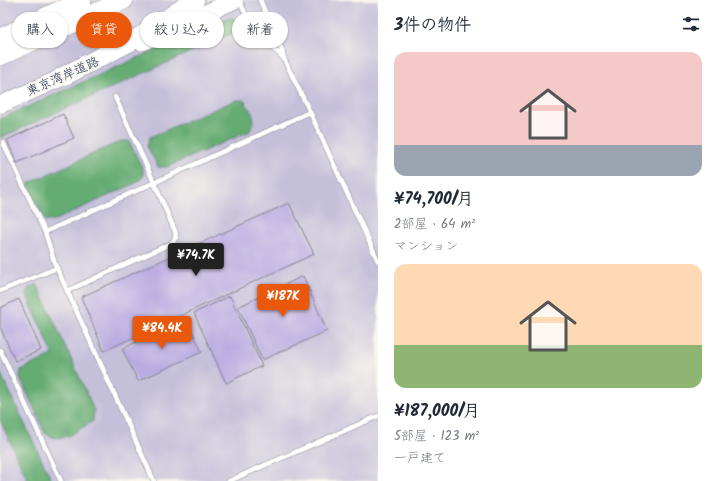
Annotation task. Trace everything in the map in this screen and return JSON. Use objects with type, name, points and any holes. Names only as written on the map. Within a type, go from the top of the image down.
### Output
[{"type":"highway","points":[[0,38],[82,0]]},
{"type":"highway","points":[[0,56],[124,0]]},
{"type":"highway","points":[[62,77],[141,36],[195,0]]},
{"type":"highway","name":"東京湾岸道路","points":[[0,105],[235,0]]},
{"type":"lane","points":[[239,0],[255,34],[284,59]]},
{"type":"lane","points":[[260,0],[282,50],[284,59],[310,112],[378,261]]},
{"type":"lane","points":[[67,291],[172,243],[176,237],[175,231],[154,182],[115,97]]},
{"type":"lane","points":[[45,232],[310,112]]},
{"type":"lane","points":[[3,142],[45,232],[57,268],[67,291],[154,481]]},
{"type":"lane","points":[[0,291],[57,268]]},
{"type":"lane","points":[[0,350],[61,481]]},
{"type":"lane","points":[[229,481],[378,416]]},
{"type":"shaded area","points":[[0,0],[378,0],[378,481],[0,481]]},
{"type":"green space","points":[[232,18],[232,33],[224,37],[224,19]]},
{"type":"green space","points":[[160,48],[200,48],[0,138],[0,119]]},
{"type":"green space","points":[[236,100],[244,100],[252,113],[254,121],[250,131],[167,167],[158,167],[147,146],[150,137]]},
{"type":"green space","points":[[121,141],[129,141],[142,167],[144,176],[136,183],[53,221],[45,221],[28,186],[29,183]]},
{"type":"green space","points":[[37,284],[94,411],[93,421],[69,436],[55,438],[45,433],[20,378],[21,370],[53,354],[26,293],[28,288]]},
{"type":"green space","points":[[0,372],[52,481],[28,481],[0,420]]},
{"type":"building","points":[[63,114],[74,138],[17,163],[7,140]]},
{"type":"building","points":[[289,203],[314,254],[104,351],[81,297]]},
{"type":"building","points":[[303,276],[327,331],[262,360],[238,307]]},
{"type":"building","points":[[230,296],[262,366],[226,383],[194,313]]},
{"type":"building","points":[[19,299],[41,350],[15,361],[0,327],[0,308]]},
{"type":"building","points":[[186,318],[202,352],[138,381],[122,349]]}]
